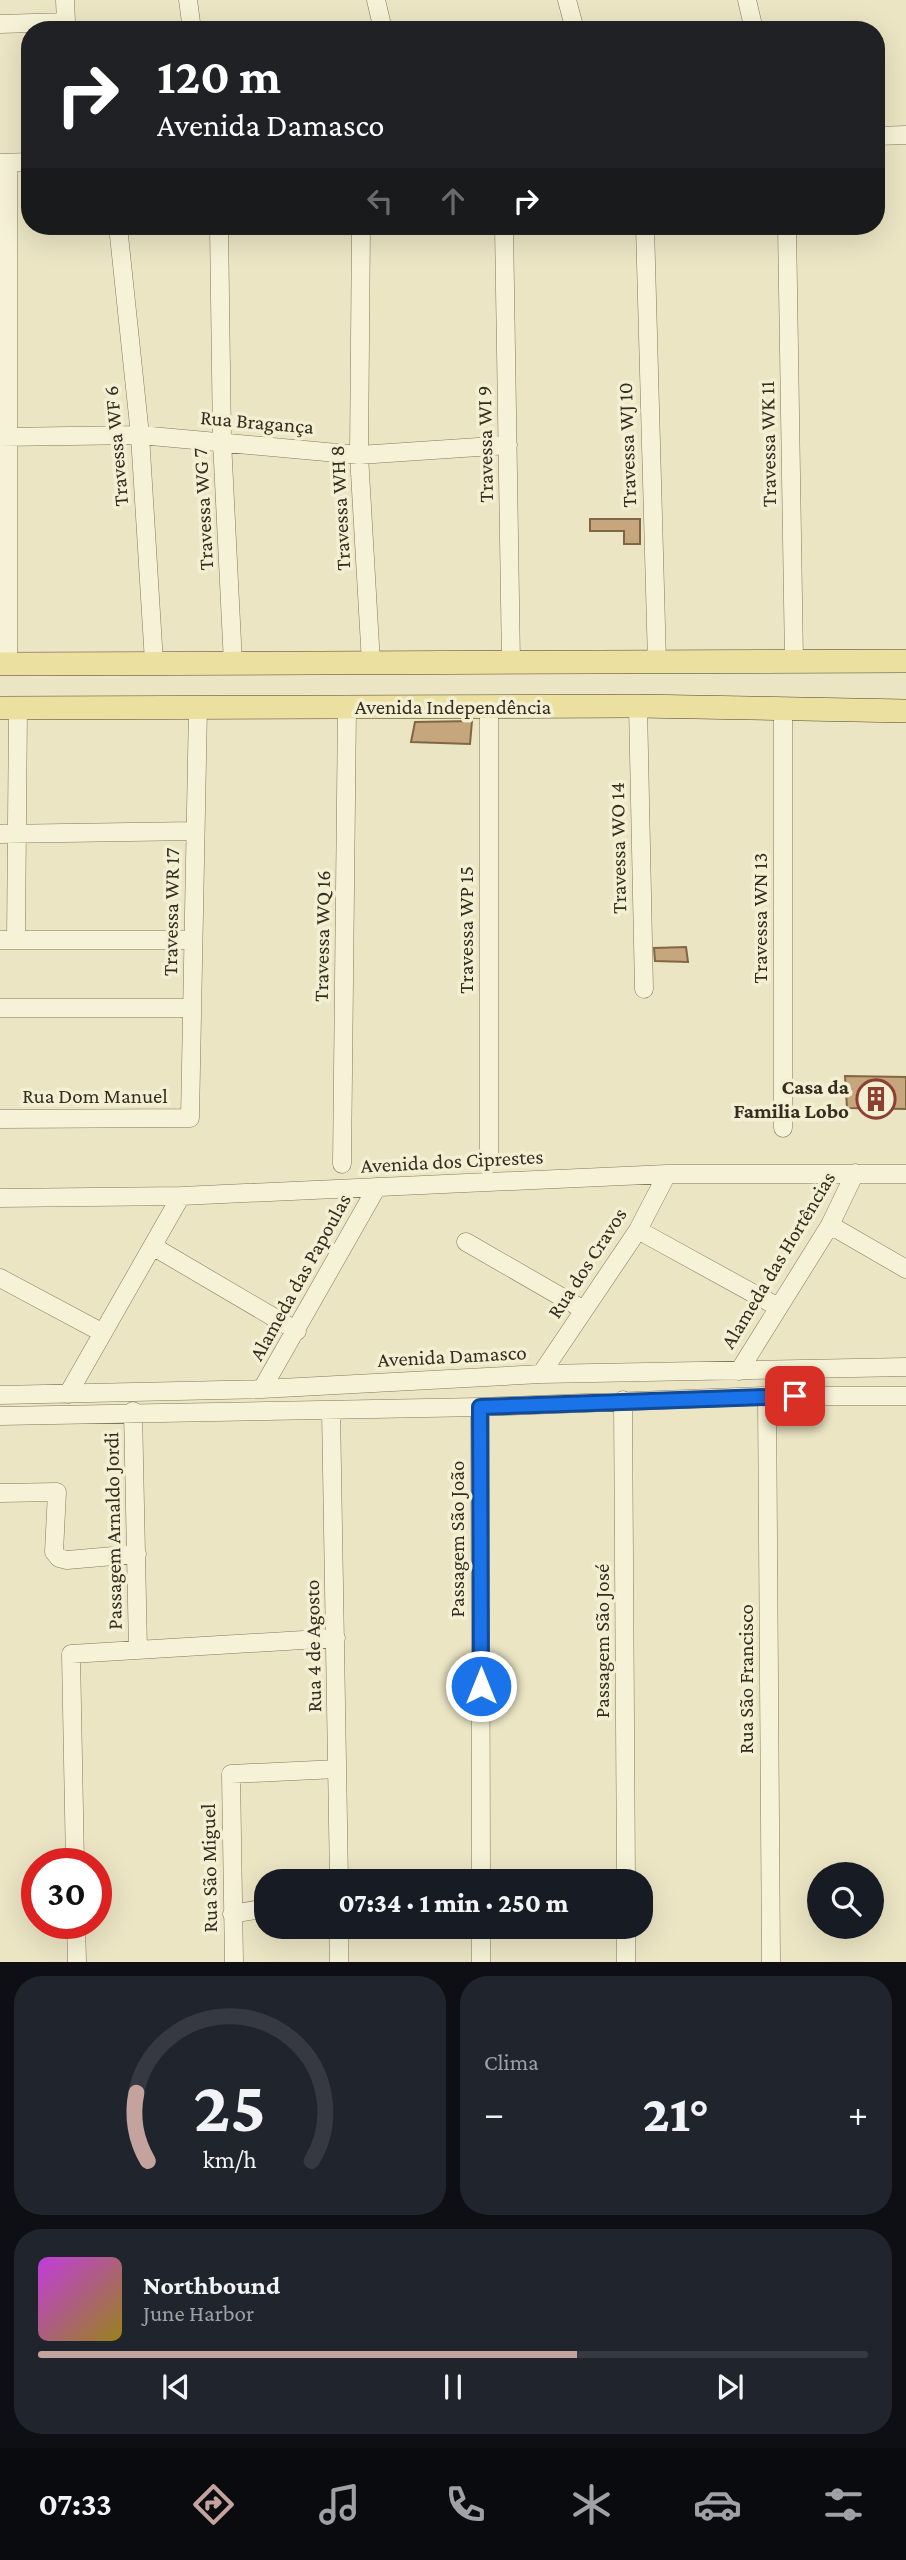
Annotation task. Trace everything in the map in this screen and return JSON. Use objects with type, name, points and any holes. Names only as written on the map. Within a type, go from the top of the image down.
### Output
[{"type":"main road","points":[[4,664],[906,661]]},
{"type":"main road","name":"Avenida Independência","points":[[9,708],[638,706],[906,711]]},
{"type":"street","points":[[65,0],[66,21]]},
{"type":"street","points":[[188,0],[191,21]]},
{"type":"street","points":[[376,0],[381,21]]},
{"type":"street","points":[[567,0],[573,21]]},
{"type":"street","points":[[747,0],[752,21]]},
{"type":"street","points":[[0,24],[21,23]]},
{"type":"street","points":[[885,136],[906,135]]},
{"type":"street","points":[[4,163],[4,664]]},
{"type":"street","name":"Travessa WF 6","points":[[119,235],[140,435],[154,662]]},
{"type":"street","name":"Travessa WG 7","points":[[219,235],[222,441],[233,663]]},
{"type":"street","name":"Travessa WH 8","points":[[361,235],[359,455],[371,663]]},
{"type":"street","name":"Travessa WI 9","points":[[505,235],[511,662]]},
{"type":"street","name":"Travessa WJ 10","points":[[645,235],[657,662]]},
{"type":"street","name":"Travessa WK 11","points":[[787,235],[794,661]]},
{"type":"street","name":"Rua Bragança","points":[[5,437],[140,435],[359,455],[508,445]]},
{"type":"street","name":"Travessa WP 15","points":[[489,706],[489,1154]]},
{"type":"street","name":"Travessa WO 14","points":[[638,706],[644,989]]},
{"type":"street","name":"Travessa WN 13","points":[[783,707],[783,1128]]},
{"type":"street","points":[[9,708],[8,940],[193,940]]},
{"type":"street","name":"Travessa WR 17","points":[[190,1118],[198,708]]},
{"type":"street","name":"Travessa WQ 16","points":[[342,1164],[347,708]]},
{"type":"street","points":[[9,834],[195,831]]},
{"type":"street","points":[[0,1008],[192,1008]]},
{"type":"street","name":"Rua Dom Manuel","points":[[0,1119],[190,1118]]},
{"type":"street","name":"Alameda das Hortências","points":[[739,1371],[830,1225],[855,1172]]},
{"type":"street","name":"Avenida dos Ciprestes","points":[[0,1198],[181,1196],[667,1174],[906,1174]]},
{"type":"street","name":"Rua dos Cravos","points":[[541,1374],[638,1230],[667,1174]]},
{"type":"street","name":"Alameda das Papoulas","points":[[262,1389],[377,1187]]},
{"type":"street","points":[[68,1394],[181,1196]]},
{"type":"street","points":[[830,1225],[906,1269]]},
{"type":"street","points":[[638,1230],[778,1307]]},
{"type":"street","points":[[466,1242],[584,1310]]},
{"type":"street","points":[[154,1247],[297,1331]]},
{"type":"street","points":[[0,1278],[103,1333]]},
{"type":"street","name":"Avenida Damasco","points":[[0,1395],[262,1389],[541,1374],[906,1367]]},
{"type":"street","points":[[0,1416],[480,1407],[767,1396],[906,1396]]},
{"type":"street","name":"Rua São Francisco","points":[[767,1396],[771,1962]]},
{"type":"street","name":"Passagem São José","points":[[623,1400],[626,1869]]},
{"type":"street","name":"Passagem São João","points":[[480,1407],[481,1869]]},
{"type":"street","name":"Rua 4 de Agosto","points":[[331,1410],[340,1869]]},
{"type":"street","name":"Passagem Arnaldo Jordi","points":[[133,1412],[138,1650]]},
{"type":"street","points":[[0,1493],[57,1492],[54,1552],[59,1558],[67,1560],[137,1554]]},
{"type":"street","points":[[75,1848],[71,1654],[336,1638]]},
{"type":"street","name":"Rua São Miguel","points":[[234,1962],[231,1774],[337,1769]]},
{"type":"street","points":[[232,1914],[254,1910]]},
{"type":"street","points":[[76,1939],[76,1962]]},
{"type":"street","points":[[339,1962],[340,1939]]},
{"type":"street","points":[[481,1939],[481,1962]]},
{"type":"street","points":[[626,1939],[626,1962]]},
{"type":"building","points":[[590,519],[640,519],[640,544],[624,544],[624,531],[590,531]]},
{"type":"building","points":[[472,721],[470,744],[411,742],[415,722]]},
{"type":"building","points":[[686,947],[688,962],[655,961],[654,948]]},
{"type":"building","name":"Casa da Familia Lobo","points":[[845,1076],[906,1077],[906,1109],[847,1108]]},
{"type":"place","name":"Casa da Familia Lobo","points":[[876,1099]]},
{"type":"route","points":[[481,1686],[480,1407],[795,1396]]}]
